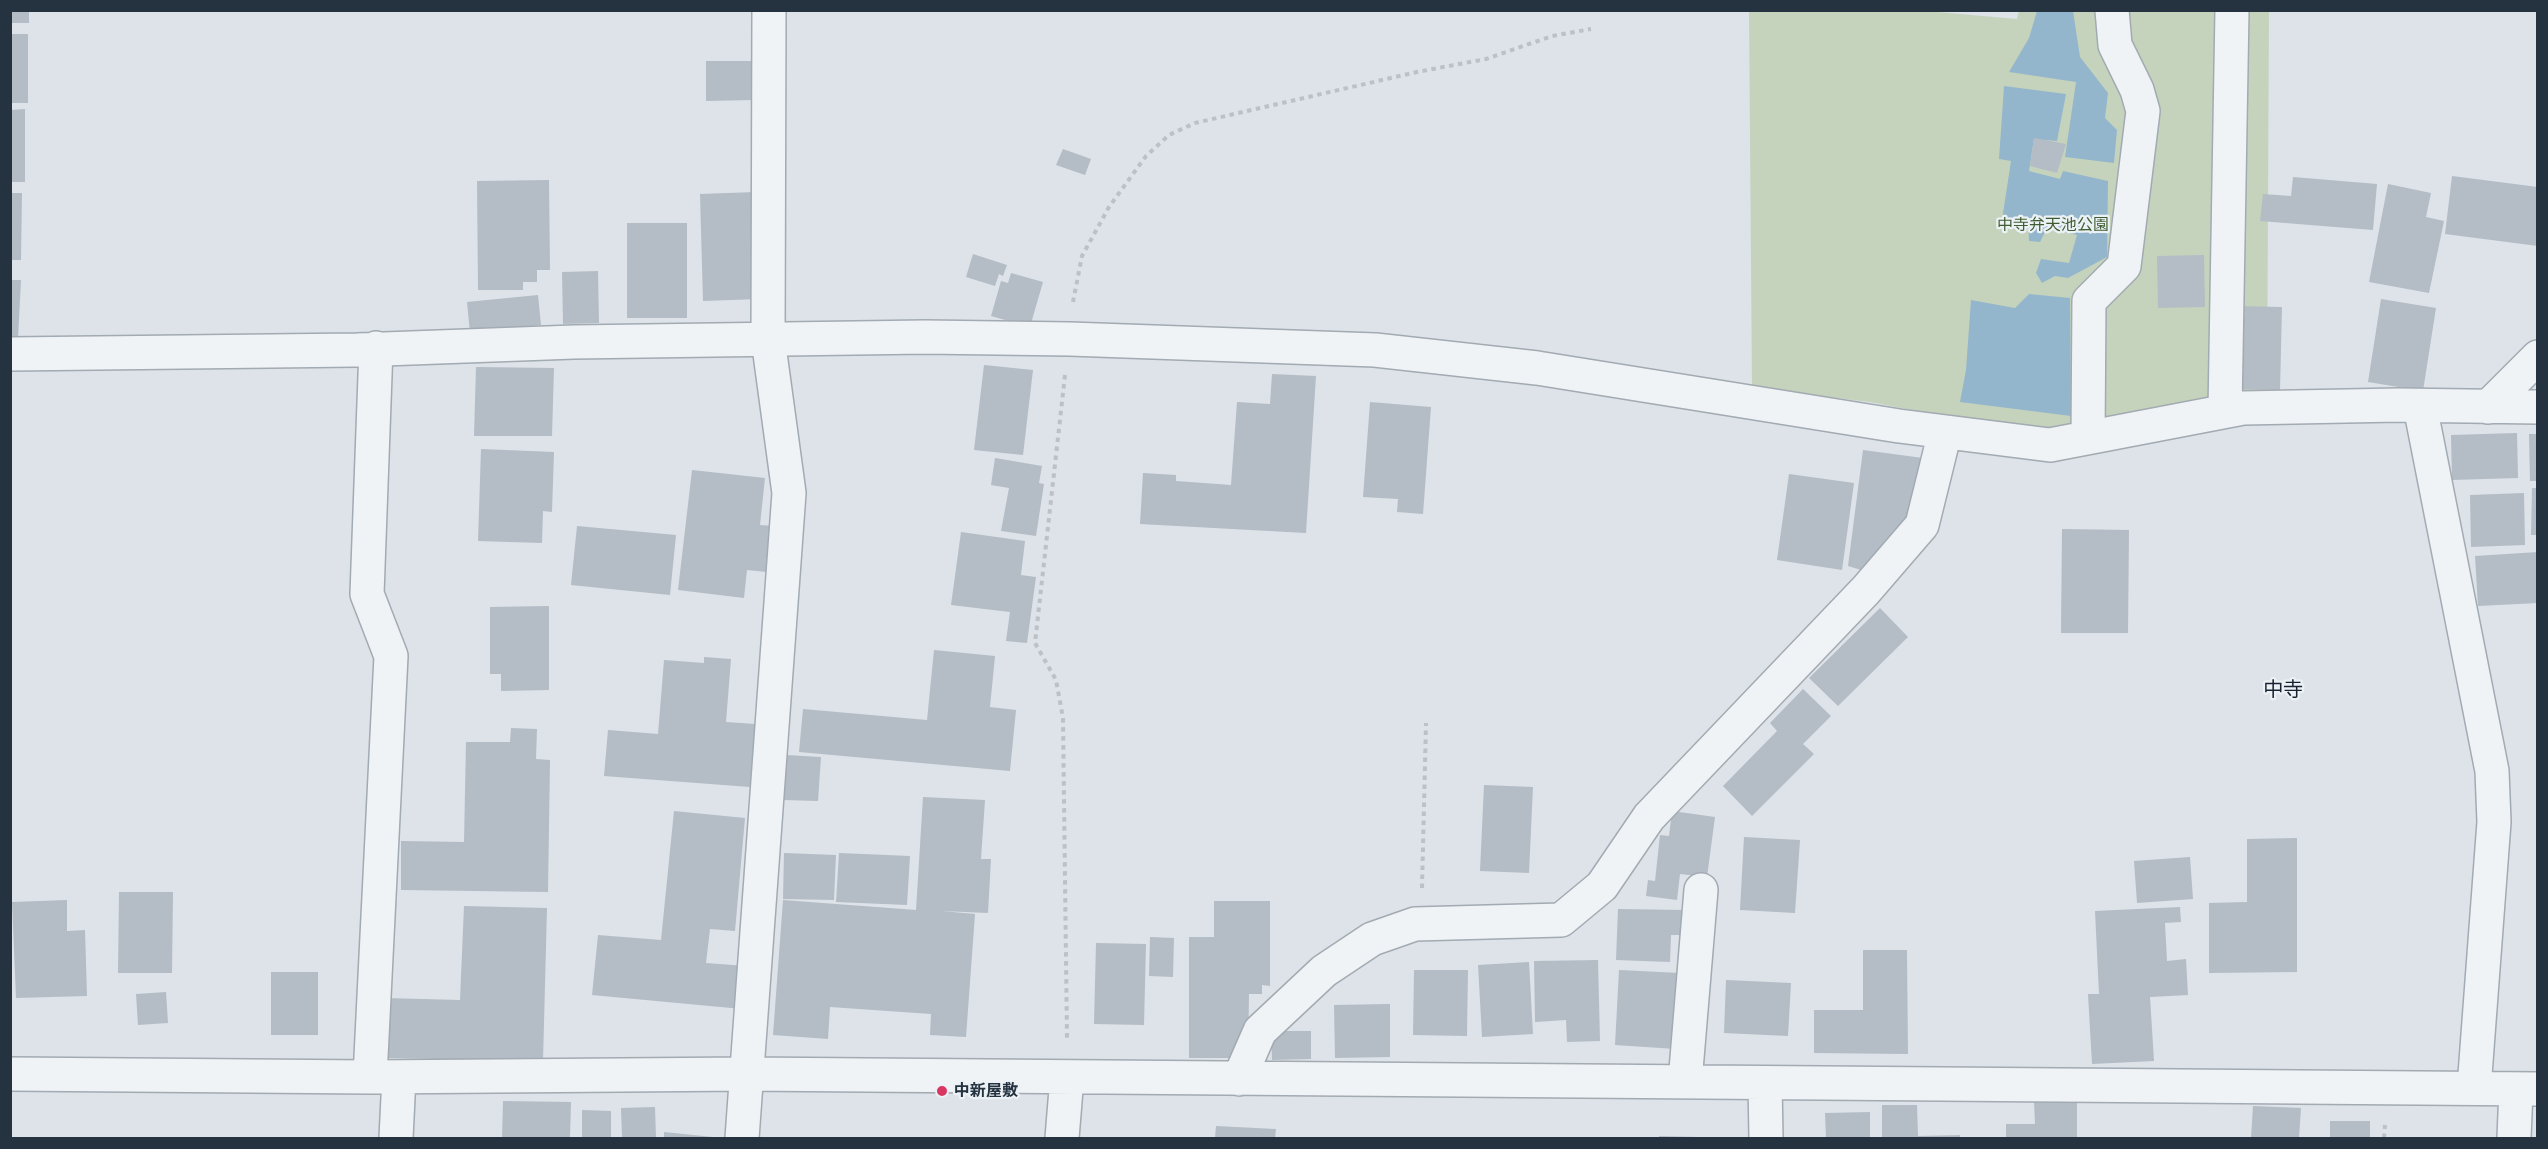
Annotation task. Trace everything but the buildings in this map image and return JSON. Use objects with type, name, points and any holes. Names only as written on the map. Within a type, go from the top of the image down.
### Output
[{"type":"street","points":[[742,1138],[789,493],[768,339],[769,10]]},
{"type":"street","points":[[2088,438],[2089,301],[2124,266],[2142,111],[2137,90],[2115,45],[2112,10]]},
{"type":"street","points":[[2225,411],[2232,10]]},
{"type":"street","points":[[10,354],[925,337],[1375,350],[1537,368],[1945,432],[2050,445],[2243,408],[2538,407]]},
{"type":"street","points":[[376,348],[367,594],[391,656],[385,1077],[396,1138]]},
{"type":"street","points":[[2488,407],[2538,357]]},
{"type":"street","points":[[2420,406],[2492,771],[2494,822],[2474,1088]]},
{"type":"street","points":[[1239,1078],[1260,1031],[1324,971],[1372,939],[1421,924],[1561,920],[1602,886],[1649,817],[1762,696],[1866,590],[1922,525],[1945,432]]},
{"type":"street","points":[[1685,1082],[1701,890]]},
{"type":"street","points":[[10,1074],[385,1077],[747,1074],[2527,1089],[2514,1138]]},
{"type":"street","points":[[1062,1138],[1067,1077]]},
{"type":"street","points":[[1765,1083],[1766,1138]]},
{"type":"path","points":[[1067,1077],[1063,718],[1056,680],[1035,643],[1074,295],[1082,256],[1109,207],[1146,156],[1169,135],[1195,123],[1417,72],[1486,59],[1552,36],[1591,29]]},
{"type":"path","points":[[1421,924],[1426,723]]},
{"type":"green space","name":"中寺弁天池公園","points":[[1915,10],[2017,19],[2019,10],[2269,11],[2267,395],[2053,437],[1870,402],[1752,388],[1749,11]]},
{"type":"water","points":[[2037,11],[2073,11],[2080,57],[2108,93],[2105,118],[2117,130],[2114,163],[2065,157],[2076,82],[2009,72],[2029,38]]},
{"type":"water","points":[[2004,86],[2066,94],[2057,141],[2034,139],[2029,171],[2060,179],[2063,171],[2108,181],[2107,257],[2068,278],[2055,276],[2042,283],[2036,273],[2041,259],[2069,263],[2077,235],[2047,228],[2040,242],[2029,241],[2028,219],[2002,220],[2011,161],[1999,159]]},
{"type":"water","points":[[2029,294],[2070,298],[2071,416],[1960,402],[1966,370],[1971,300],[2015,308]]},
{"type":"place","name":"中新屋敷","points":[[942,1091]]},
{"type":"district","name":"中寺","points":[[2283,690]]}]
